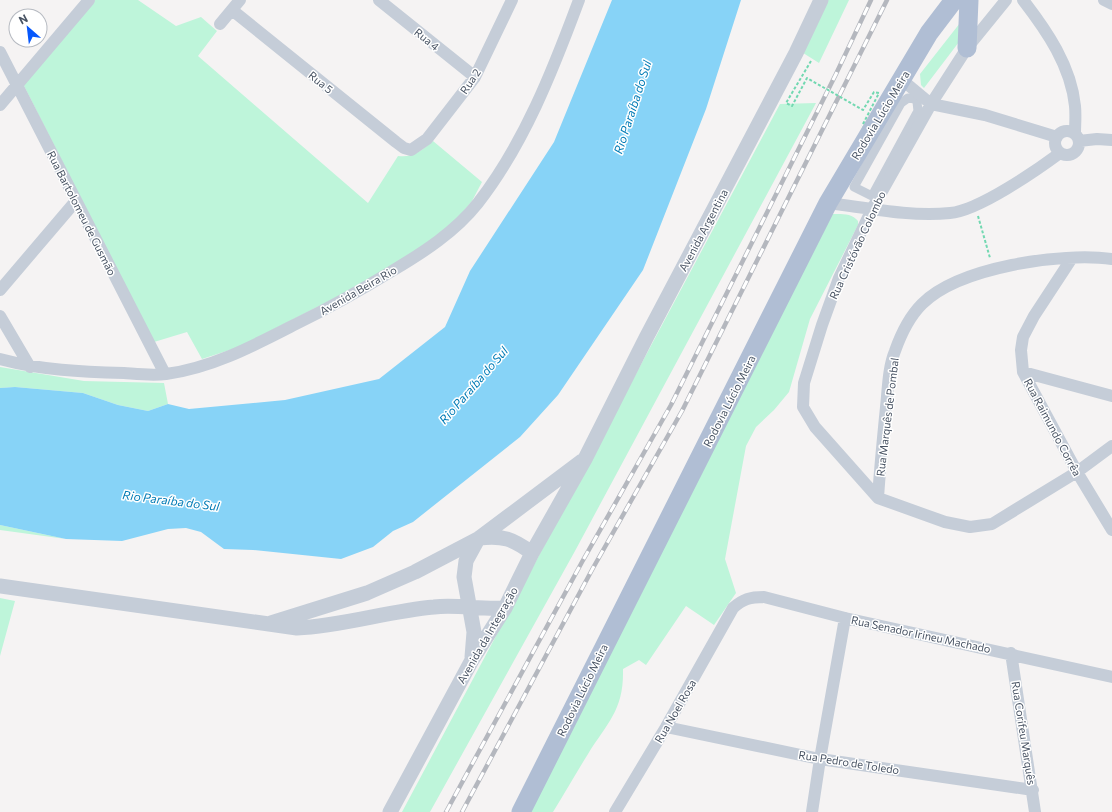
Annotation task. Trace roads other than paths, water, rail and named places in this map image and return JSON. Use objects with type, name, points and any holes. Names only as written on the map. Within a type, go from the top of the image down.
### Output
[{"type":"main road","name":"Rodovia Lúcio Meira","points":[[521,812],[828,203],[929,33],[954,0]]},
{"type":"main road","points":[[967,48],[969,0]]},
{"type":"street","points":[[0,105],[90,0]]},
{"type":"street","points":[[220,24],[240,0]]},
{"type":"street","name":"Rua 4","points":[[379,0],[475,77]]},
{"type":"street","name":"Rua 2","points":[[411,150],[426,139],[475,77],[512,0]]},
{"type":"street","name":"Avenida Beira Rio","points":[[0,359],[30,367],[78,372],[165,374],[212,363],[243,351],[342,302],[428,249],[456,227],[478,204],[510,158],[558,58],[579,0]]},
{"type":"street","name":"Avenida Argentina","points":[[585,459],[646,338],[796,53],[821,0]]},
{"type":"street","name":"Rua Cristóvão Colombo","points":[[1006,0],[967,48],[931,104],[872,208],[839,278],[822,325],[804,383],[803,407],[815,426],[878,498],[945,522],[970,527],[992,524],[1077,472],[1112,446]]},
{"type":"street","points":[[1022,0],[1060,54],[1070,80],[1076,107],[1078,149],[1072,154],[1063,154],[1055,146],[1056,137]]},
{"type":"street","points":[[1104,0],[1112,4]]},
{"type":"street","name":"Rua 5","points":[[232,10],[396,142],[404,148],[411,150]]},
{"type":"street","name":"Rua Bartolomeu de Gusmão","points":[[0,52],[75,202],[165,374]]},
{"type":"street","points":[[902,79],[931,104],[985,115],[1056,137],[1067,131],[1077,137],[1112,140]]},
{"type":"street","points":[[908,98],[915,99],[919,104],[918,111],[872,196],[854,187],[901,102],[908,98]]},
{"type":"street","points":[[828,203],[924,214],[952,213],[975,205],[1030,175],[1060,152]]},
{"type":"street","points":[[0,290],[75,202]]},
{"type":"street","name":"Rua Marquês de Pombal","points":[[878,498],[889,377],[894,352],[906,324],[923,304],[942,290],[970,276],[1004,266],[1092,256],[1112,259]]},
{"type":"street","name":"Rua Raimundo Corrêa","points":[[1072,258],[1034,316],[1023,337],[1021,350],[1023,372],[1077,472],[1112,530]]},
{"type":"street","points":[[0,316],[30,367]]},
{"type":"street","points":[[1023,372],[1112,396]]},
{"type":"street","points":[[270,624],[367,593],[415,572],[478,539],[585,459]]},
{"type":"street","name":"Avenida da Integração","points":[[390,812],[472,660],[505,608],[532,553],[585,459]]},
{"type":"street","points":[[478,539],[496,536],[510,539],[532,553]]},
{"type":"street","points":[[472,660],[474,642],[470,607],[464,577],[466,561],[478,539]]},
{"type":"street","points":[[0,586],[297,628],[319,627],[367,619],[401,611],[436,606],[505,608]]},
{"type":"street","name":"Rua Senador Irineu Machado","points":[[733,608],[741,601],[750,597],[764,597],[845,618],[1011,653],[1112,677]]},
{"type":"street","name":"Rua Noel Rosa","points":[[615,812],[666,727],[733,608]]},
{"type":"street","points":[[812,812],[845,618]]},
{"type":"street","name":"Rua Corifeu Marquês","points":[[1011,653],[1033,790],[1035,812]]},
{"type":"street","name":"Rua Pedro de Toledo","points":[[666,727],[820,759],[1033,790]]},
{"type":"water","name":"Rio Paraíba do Sul","points":[[612,0],[741,0],[706,109],[643,270],[558,395],[520,437],[413,522],[393,531],[373,547],[341,559],[253,550],[224,549],[201,532],[186,528],[168,529],[122,541],[66,539],[0,525],[0,388],[15,387],[83,393],[118,405],[148,411],[168,404],[189,409],[285,400],[379,379],[445,327],[470,271],[554,142]]},
{"type":"railway","points":[[446,812],[582,562],[671,405],[836,74],[871,0]]},
{"type":"railway","points":[[462,812],[593,568],[682,411],[887,0]]}]
